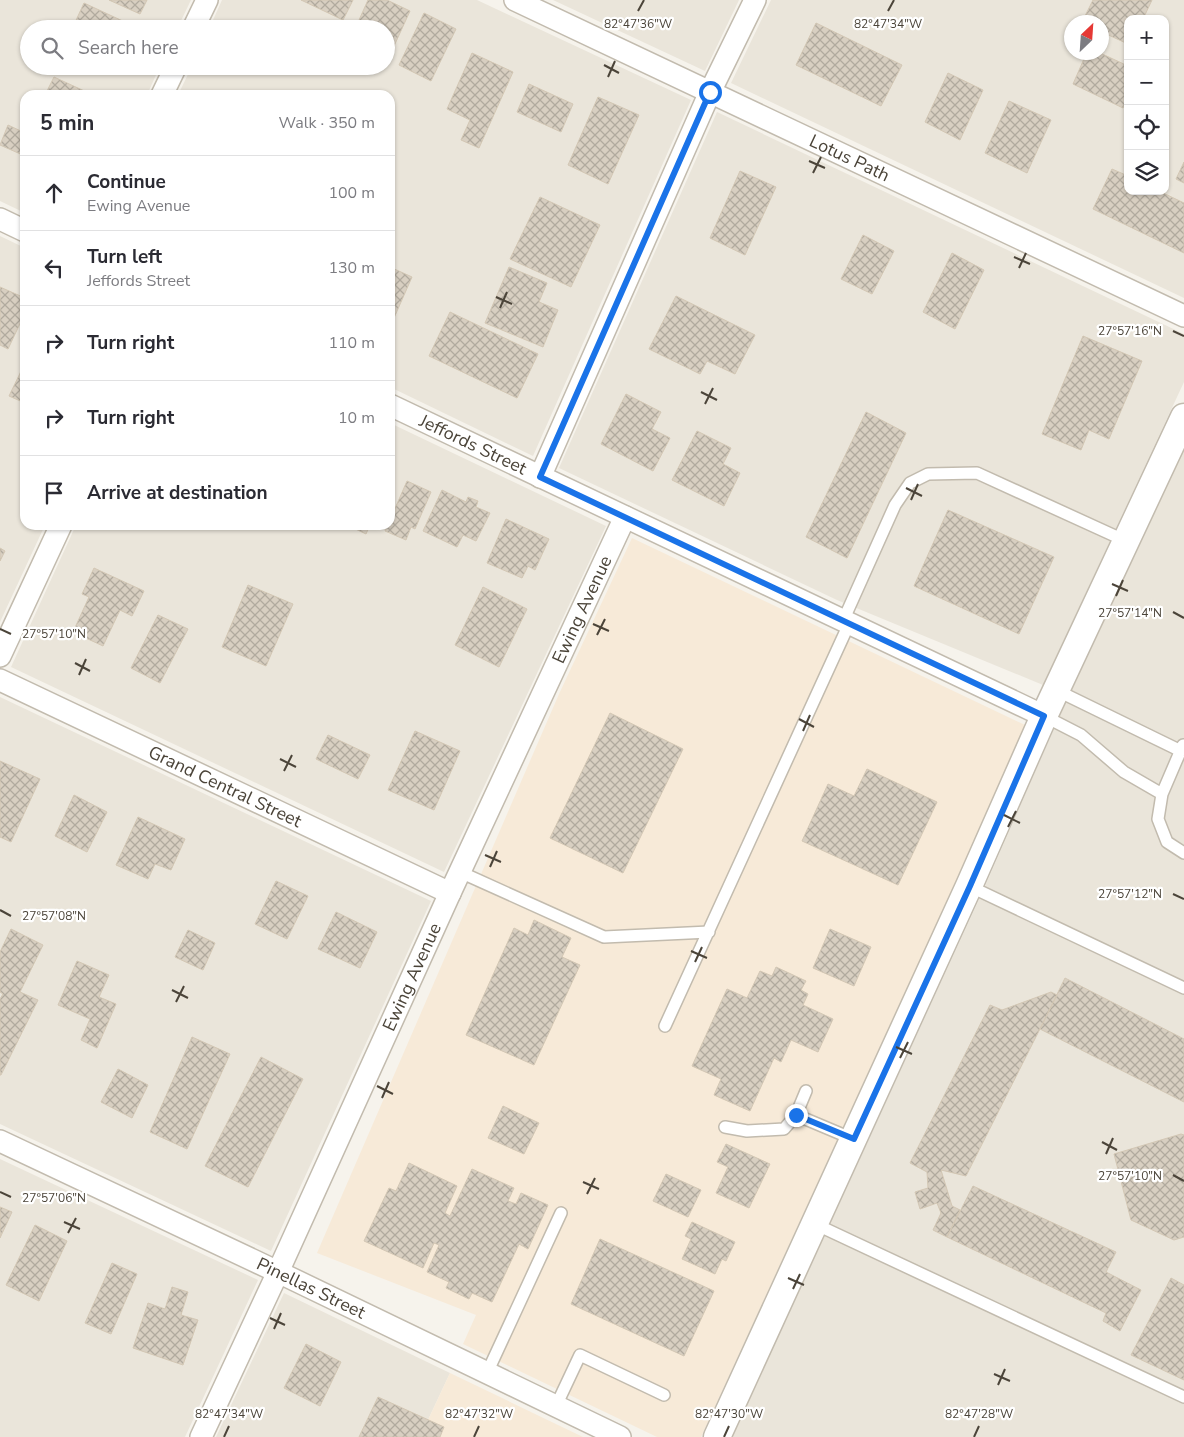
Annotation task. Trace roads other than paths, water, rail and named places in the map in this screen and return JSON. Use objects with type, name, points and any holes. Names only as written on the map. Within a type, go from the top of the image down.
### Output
[{"type":"street","points":[[197,20],[206,0]]},
{"type":"street","name":"Lotus Path","points":[[515,0],[1184,316]]},
{"type":"street","points":[[540,477],[710,92],[755,0]]},
{"type":"street","points":[[164,90],[172,75]]},
{"type":"street","points":[[0,219],[20,229]]},
{"type":"street","name":"Jeffords Street","points":[[395,407],[1044,716]]},
{"type":"street","points":[[717,1437],[970,886],[1044,716],[1184,417]]},
{"type":"street","name":"Ewing Avenue","points":[[201,1437],[450,893],[625,517]]},
{"type":"street","points":[[0,656],[59,530]]},
{"type":"street","name":"Grand Central Street","points":[[0,680],[450,893]]},
{"type":"street","name":"Pinellas Street","points":[[0,1141],[278,1272],[620,1437]]},
{"type":"lane","points":[[665,1026],[846,622],[895,505],[910,483],[928,474],[977,473],[1126,541]]},
{"type":"lane","points":[[1056,690],[1182,747],[1162,794],[1158,819],[1167,842],[1184,853]]},
{"type":"lane","points":[[1044,716],[1081,735],[1124,772],[1162,794]]},
{"type":"lane","points":[[460,872],[604,937],[708,932]]},
{"type":"lane","points":[[970,886],[1184,988]]},
{"type":"lane","points":[[725,1127],[747,1130],[784,1129],[796,1115],[806,1091]]},
{"type":"lane","points":[[796,1115],[854,1139]]},
{"type":"lane","points":[[487,1373],[561,1214]]},
{"type":"lane","points":[[815,1224],[1184,1397]]},
{"type":"lane","points":[[556,1406],[580,1355],[664,1396]]}]
